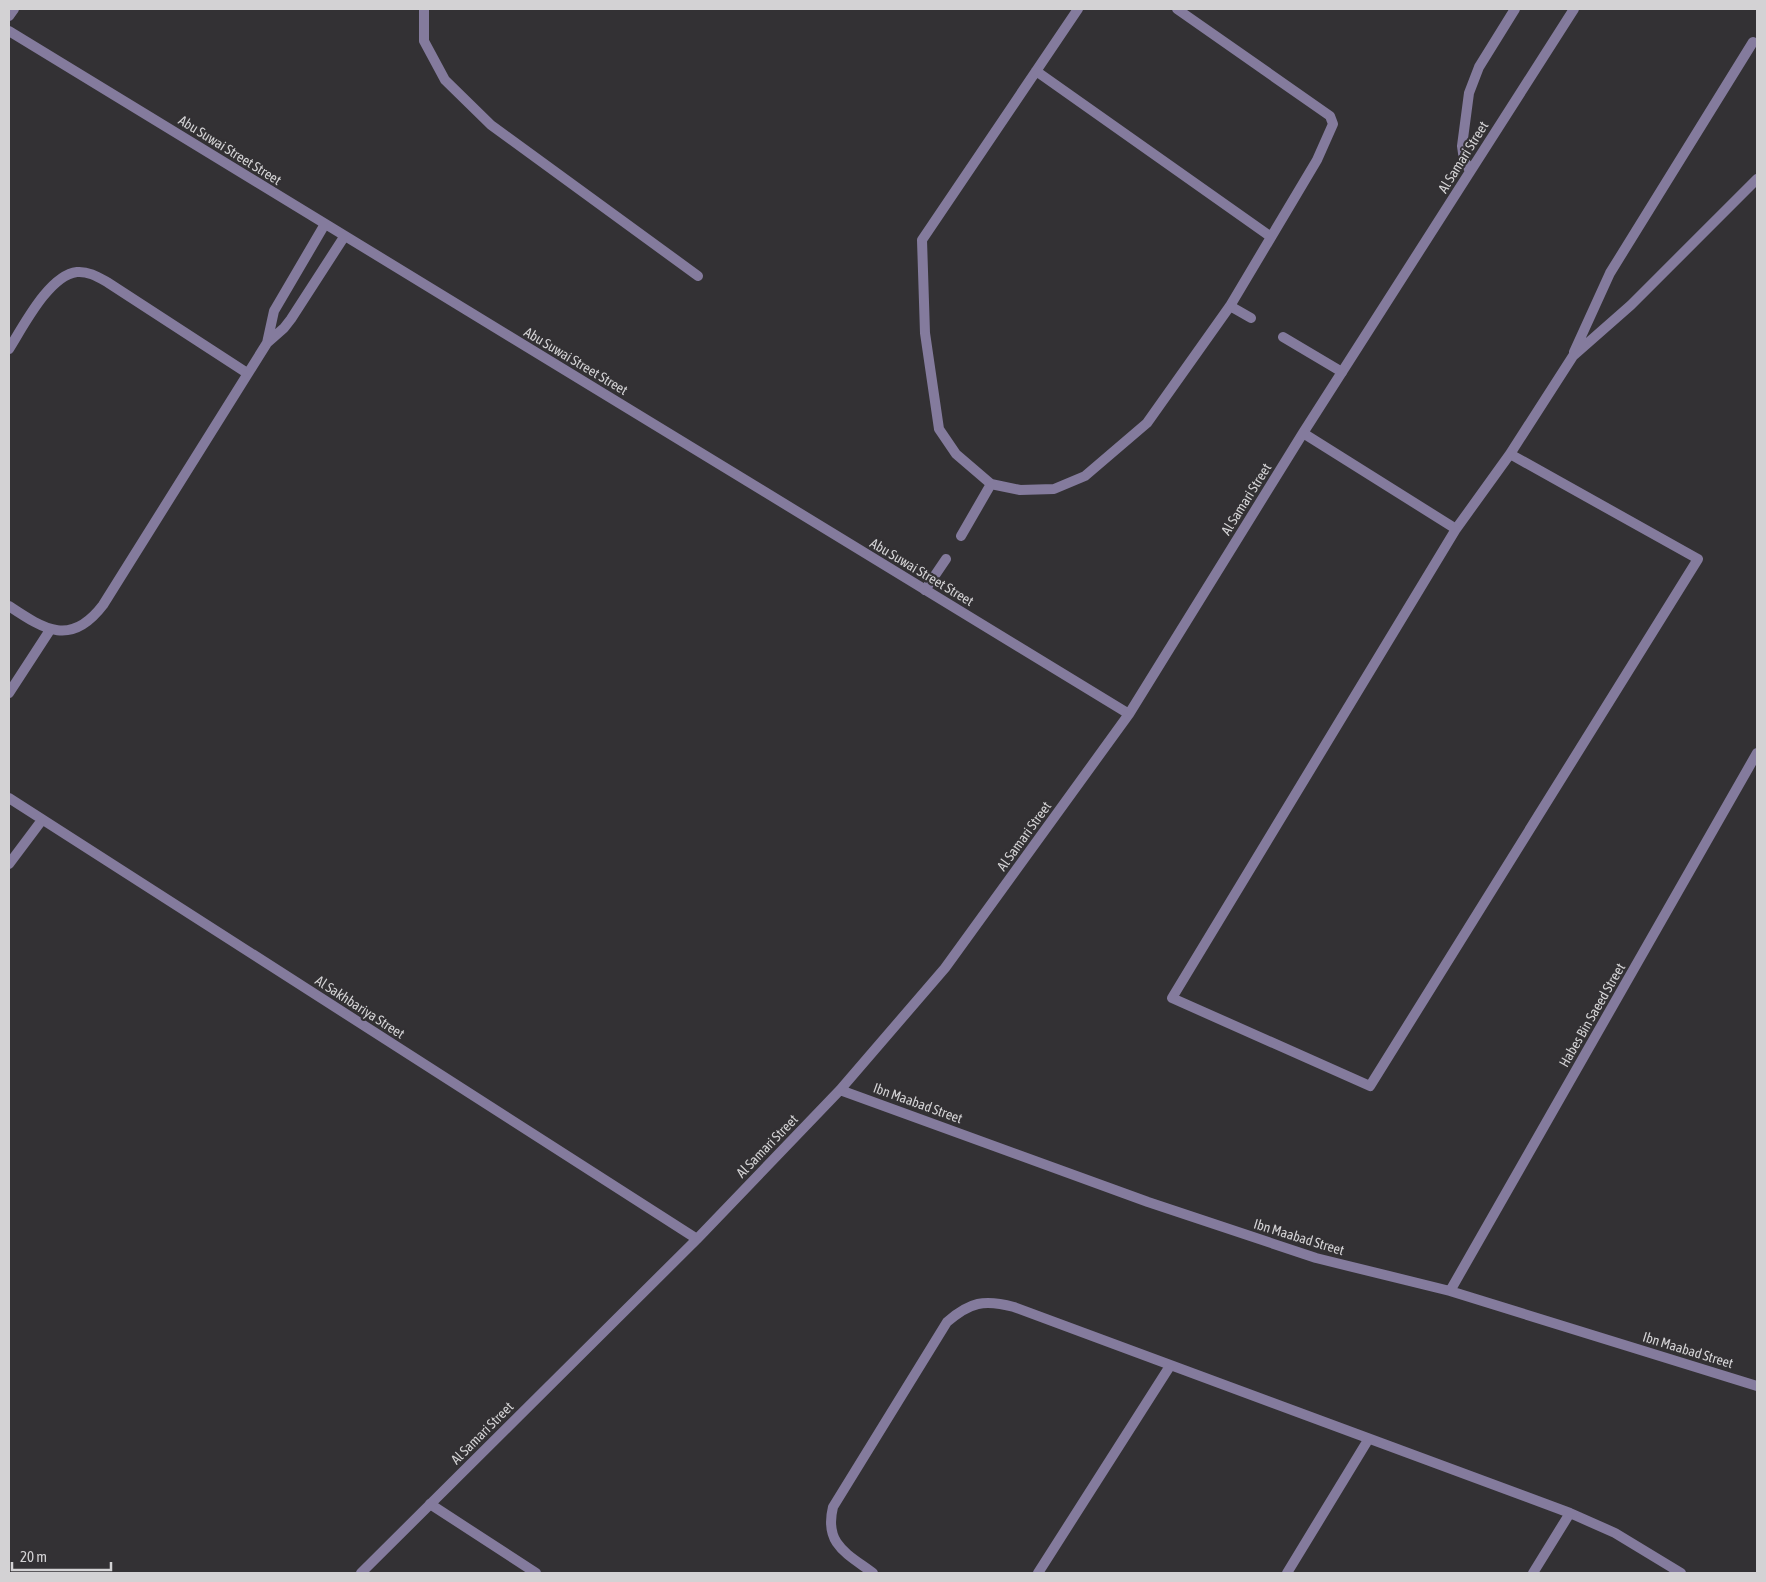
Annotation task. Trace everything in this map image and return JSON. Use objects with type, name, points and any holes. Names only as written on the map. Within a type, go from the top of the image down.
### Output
[{"type":"street","points":[[9,16],[14,9]]},
{"type":"street","points":[[424,9],[424,41],[444,80],[491,125],[698,276]]},
{"type":"street","points":[[1078,9],[922,240],[924,333],[939,430],[956,454],[991,484],[1020,490],[1054,489],[1085,476],[1147,423],[1230,306],[1317,160],[1333,124],[1330,116],[1177,9]]},
{"type":"street","points":[[1470,171],[1464,160],[1462,146],[1469,93],[1479,67],[1515,9]]},
{"type":"street","name":"Al Samari Street","points":[[361,1573],[697,1239],[840,1090],[945,968],[1129,714],[1303,433],[1572,9]]},
{"type":"street","name":"Abu Suwai Street Street","points":[[9,31],[1129,714]]},
{"type":"street","points":[[1510,454],[1698,559],[1370,1086],[1172,998],[1456,529],[1510,454],[1573,356],[1610,273],[1754,42]]},
{"type":"street","points":[[1036,71],[1271,237]]},
{"type":"street","points":[[1573,356],[1632,305],[1757,179]]},
{"type":"street","points":[[267,343],[274,311],[325,224]]},
{"type":"street","points":[[9,606],[36,625],[50,630],[66,630],[81,626],[94,617],[247,373],[267,343],[291,319],[344,237]]},
{"type":"street","points":[[9,350],[51,286],[63,276],[78,272],[92,274],[107,282],[247,373]]},
{"type":"street","points":[[1230,306],[1251,318]]},
{"type":"street","points":[[1283,337],[1342,372]]},
{"type":"street","points":[[1303,433],[1456,529]]},
{"type":"street","points":[[961,536],[991,484]]},
{"type":"street","points":[[925,590],[946,558]]},
{"type":"street","points":[[9,693],[50,630]]},
{"type":"street","name":"Habes Bin Saeed Street","points":[[1450,1291],[1757,753]]},
{"type":"street","name":"Al Sakhbariya Street","points":[[9,798],[697,1239]]},
{"type":"street","points":[[9,864],[42,820]]},
{"type":"street","name":"Ibn Maabad Street","points":[[840,1090],[1148,1202],[1316,1258],[1450,1291],[1756,1383]]},
{"type":"street","points":[[873,1573],[841,1548],[832,1536],[829,1521],[833,1506],[947,1322],[960,1310],[977,1303],[996,1302],[1570,1513],[1615,1534],[1681,1573]]},
{"type":"street","points":[[1038,1573],[1170,1366]]},
{"type":"street","points":[[1287,1573],[1368,1440]]},
{"type":"street","points":[[430,1504],[536,1573]]},
{"type":"street","points":[[1533,1573],[1570,1513]]}]
